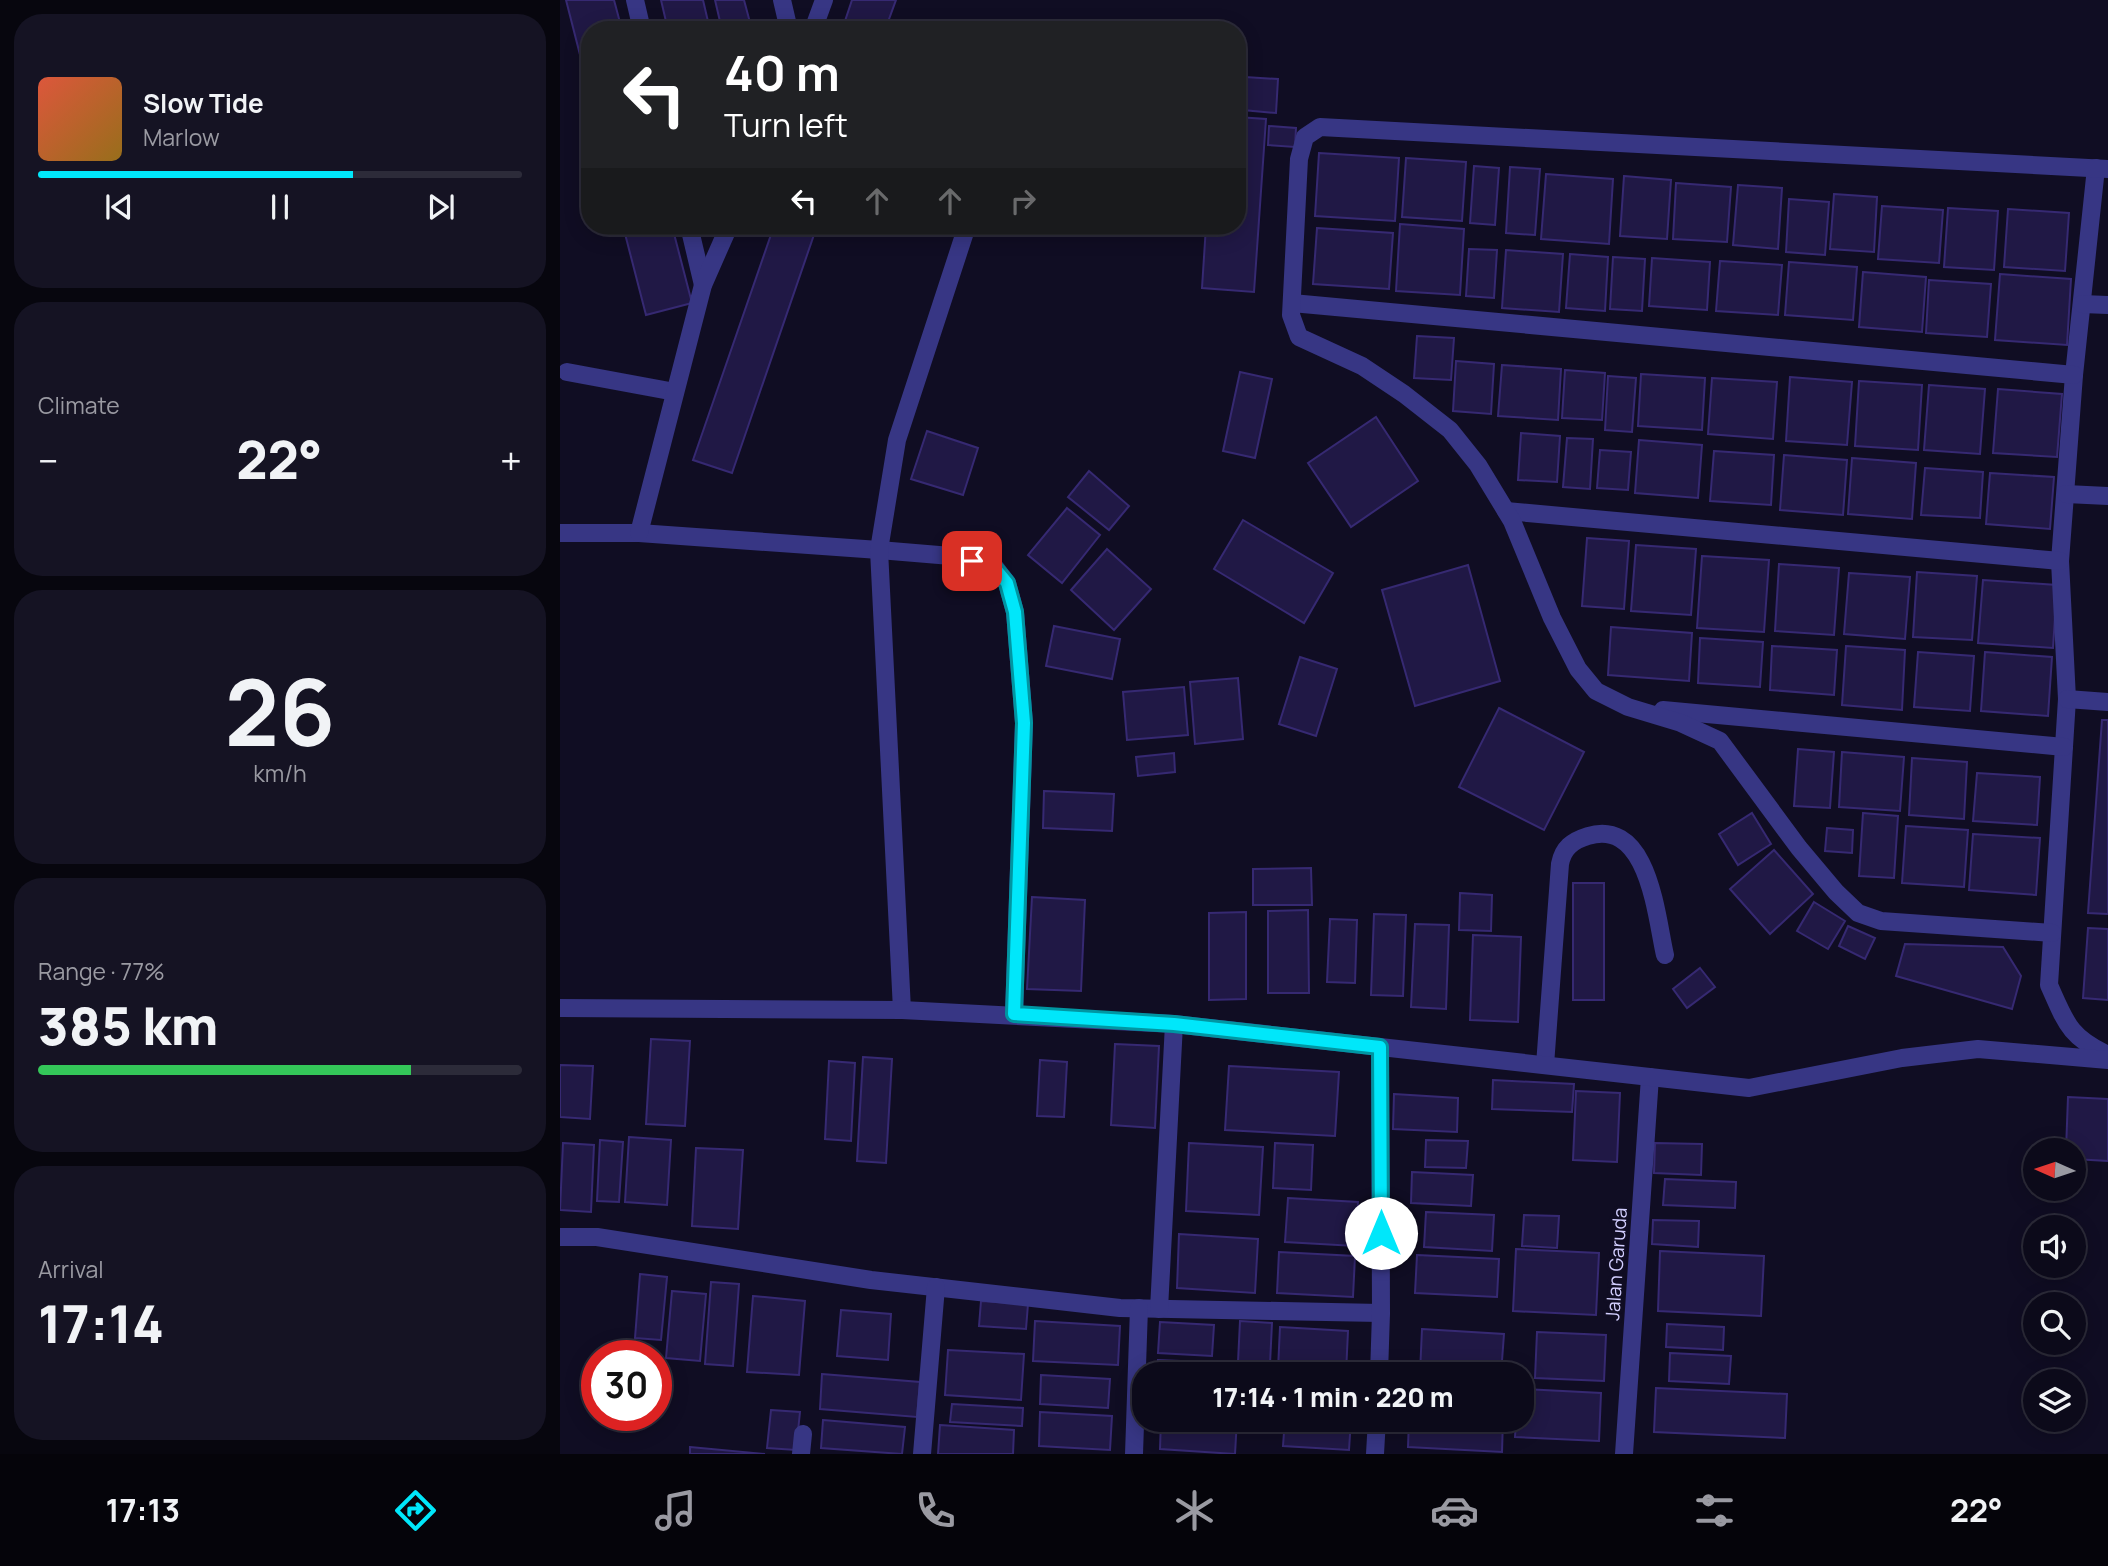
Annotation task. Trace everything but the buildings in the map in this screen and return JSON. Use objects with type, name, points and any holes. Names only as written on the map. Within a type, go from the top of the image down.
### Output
[{"type":"street","points":[[635,0],[640,21]]},
{"type":"street","points":[[782,0],[787,21]]},
{"type":"street","points":[[816,21],[824,0]]},
{"type":"street","points":[[2052,933],[1881,921],[1858,913],[1836,892],[1799,848],[1720,741],[1681,723],[1628,707],[1596,691],[1578,669],[1552,618],[1506,511],[1478,465],[1450,430],[1362,366],[1299,337],[1291,315],[1299,159],[1305,137],[1320,127],[2102,168],[2074,375],[2060,561],[2067,699],[2049,985],[2065,1021],[2084,1044],[2108,1057]]},
{"type":"street","points":[[691,235],[703,285]]},
{"type":"street","points":[[639,533],[703,285],[725,235]]},
{"type":"street","points":[[902,1010],[878,550],[897,440],[964,235]]},
{"type":"street","points":[[1292,303],[2074,375]]},
{"type":"street","points":[[2082,304],[2108,305]]},
{"type":"street","points":[[567,372],[676,392]]},
{"type":"street","points":[[2066,494],[2108,496]]},
{"type":"street","points":[[1506,511],[2060,561]]},
{"type":"street","points":[[560,533],[639,533],[878,550],[951,556],[993,566],[1007,583],[1015,612],[1024,723],[1014,1014]]},
{"type":"street","points":[[2067,699],[2108,702]]},
{"type":"street","points":[[1628,707],[2064,747]]},
{"type":"street","points":[[1545,1065],[1560,864],[1565,849],[1576,840],[1594,834],[1611,835],[1629,845],[1640,857],[1647,873],[1665,955]]},
{"type":"street","points":[[560,1009],[902,1010],[1174,1024],[1749,1088],[1902,1058],[1978,1049],[2108,1057]]},
{"type":"street","points":[[1160,1308],[1174,1024]]},
{"type":"street","points":[[1379,1362],[1380,1047]]},
{"type":"street","name":"Jalan Garuda","points":[[1624,1454],[1650,1077]]},
{"type":"street","points":[[560,1237],[597,1237],[871,1280],[1139,1308],[1381,1313]]},
{"type":"street","points":[[922,1454],[936,1287]]},
{"type":"street","points":[[1134,1454],[1139,1308]]},
{"type":"street","points":[[1375,1454],[1376,1432]]},
{"type":"street","points":[[801,1454],[803,1434]]},
{"type":"route","points":[[972,561],[993,566],[1007,583],[1015,612],[1024,723],[1014,1014],[1174,1024],[1380,1047],[1381,1233]]}]
